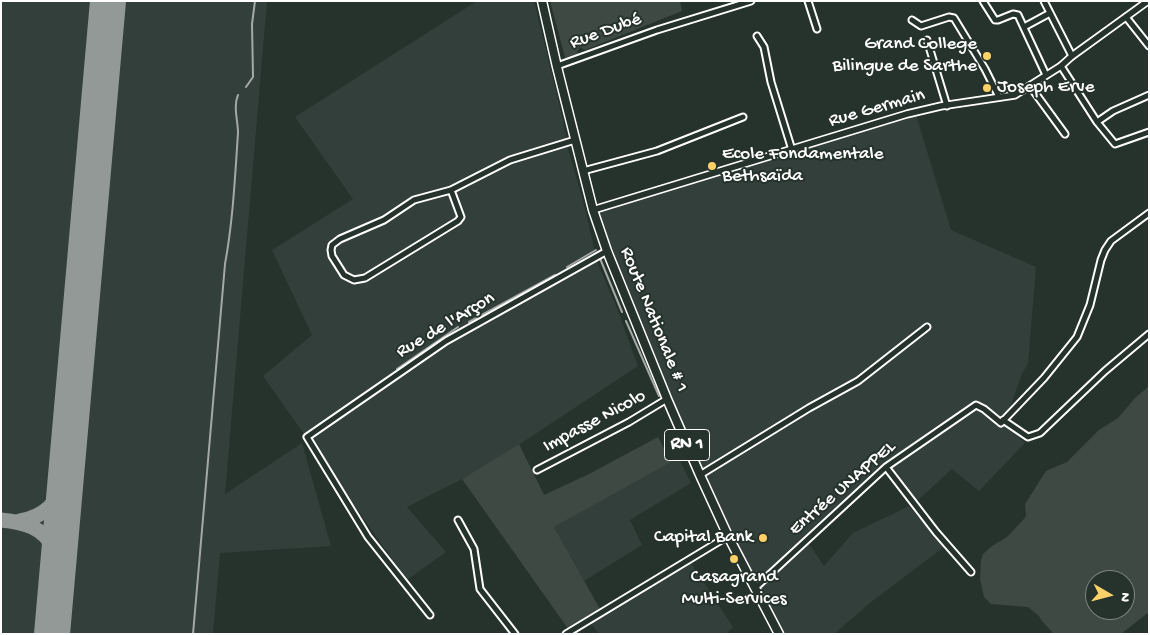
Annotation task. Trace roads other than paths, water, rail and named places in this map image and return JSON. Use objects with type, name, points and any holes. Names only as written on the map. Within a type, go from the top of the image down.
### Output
[{"type":"main road","name":"Route Nationale # 1","points":[[542,1],[593,210],[607,251],[700,475],[728,536],[779,634]]},
{"type":"street","name":"Rue Dubé","points":[[557,66],[656,30],[751,1]]},
{"type":"street","points":[[808,1],[817,29]]},
{"type":"street","points":[[983,1],[996,20],[1013,14],[1018,15],[1046,76]]},
{"type":"street","points":[[1044,1],[1072,56]]},
{"type":"street","name":"Rue Germain","points":[[593,210],[882,121],[947,106],[1015,95],[1061,66],[1148,1]]},
{"type":"street","points":[[1024,27],[1050,13]]},
{"type":"street","points":[[912,20],[921,26],[949,17],[954,18],[985,69],[999,97]]},
{"type":"street","points":[[1126,17],[1149,46]]},
{"type":"street","points":[[757,36],[764,47],[771,82],[792,150]]},
{"type":"street","points":[[927,40],[947,106]]},
{"type":"street","points":[[1061,66],[1097,122],[1115,144],[1149,132]]},
{"type":"street","points":[[1030,86],[1065,134]]},
{"type":"street","points":[[1097,122],[1113,111],[1149,95]]},
{"type":"street","points":[[584,171],[657,151],[743,117]]},
{"type":"street","points":[[451,190],[460,212],[461,217],[458,221],[365,278],[358,280],[350,279],[337,266],[331,250],[332,245],[384,220],[414,200],[451,190],[510,160],[575,140]]},
{"type":"street","points":[[1002,422],[1044,378],[1077,337],[1090,305],[1100,260],[1111,241],[1149,213]]},
{"type":"street","name":"Rue de l'Arçon","points":[[430,615],[368,538],[307,436],[446,341],[607,251]]},
{"type":"street","points":[[700,475],[809,408],[858,381],[927,327]]},
{"type":"street","name":"Entrée UNAPPEL","points":[[755,588],[886,467],[976,405],[1028,437],[1040,433],[1105,371],[1149,334]]},
{"type":"street","name":"Impasse Nicolo","points":[[537,470],[629,422],[667,399]]},
{"type":"street","points":[[886,467],[936,532],[971,572]]},
{"type":"street","points":[[458,520],[474,549],[480,589],[514,634]]},
{"type":"street","points":[[566,634],[728,536]]},
{"type":"waterway","points":[[246,87],[253,77],[252,24],[255,1]]},
{"type":"waterway","points":[[193,634],[225,264],[233,199],[238,133],[236,114],[238,95]]},
{"type":"waterway","points":[[567,267],[596,250]]},
{"type":"waterway","points":[[599,256],[622,312]]},
{"type":"waterway","points":[[469,322],[555,275]]},
{"type":"waterway","points":[[626,321],[659,396]]},
{"type":"waterway","points":[[397,369],[458,327]]},
{"type":"place","name":"Grand College Bilingue de Sarthe","points":[[987,56]]},
{"type":"place","name":"Joseph Erve","points":[[987,88]]},
{"type":"place","name":"Ecole Fondamentale Bethsaïda","points":[[712,166]]},
{"type":"place","name":"Capital Bank","points":[[763,538]]},
{"type":"place","name":"Casagrand Multi-Services","points":[[734,559]]}]
